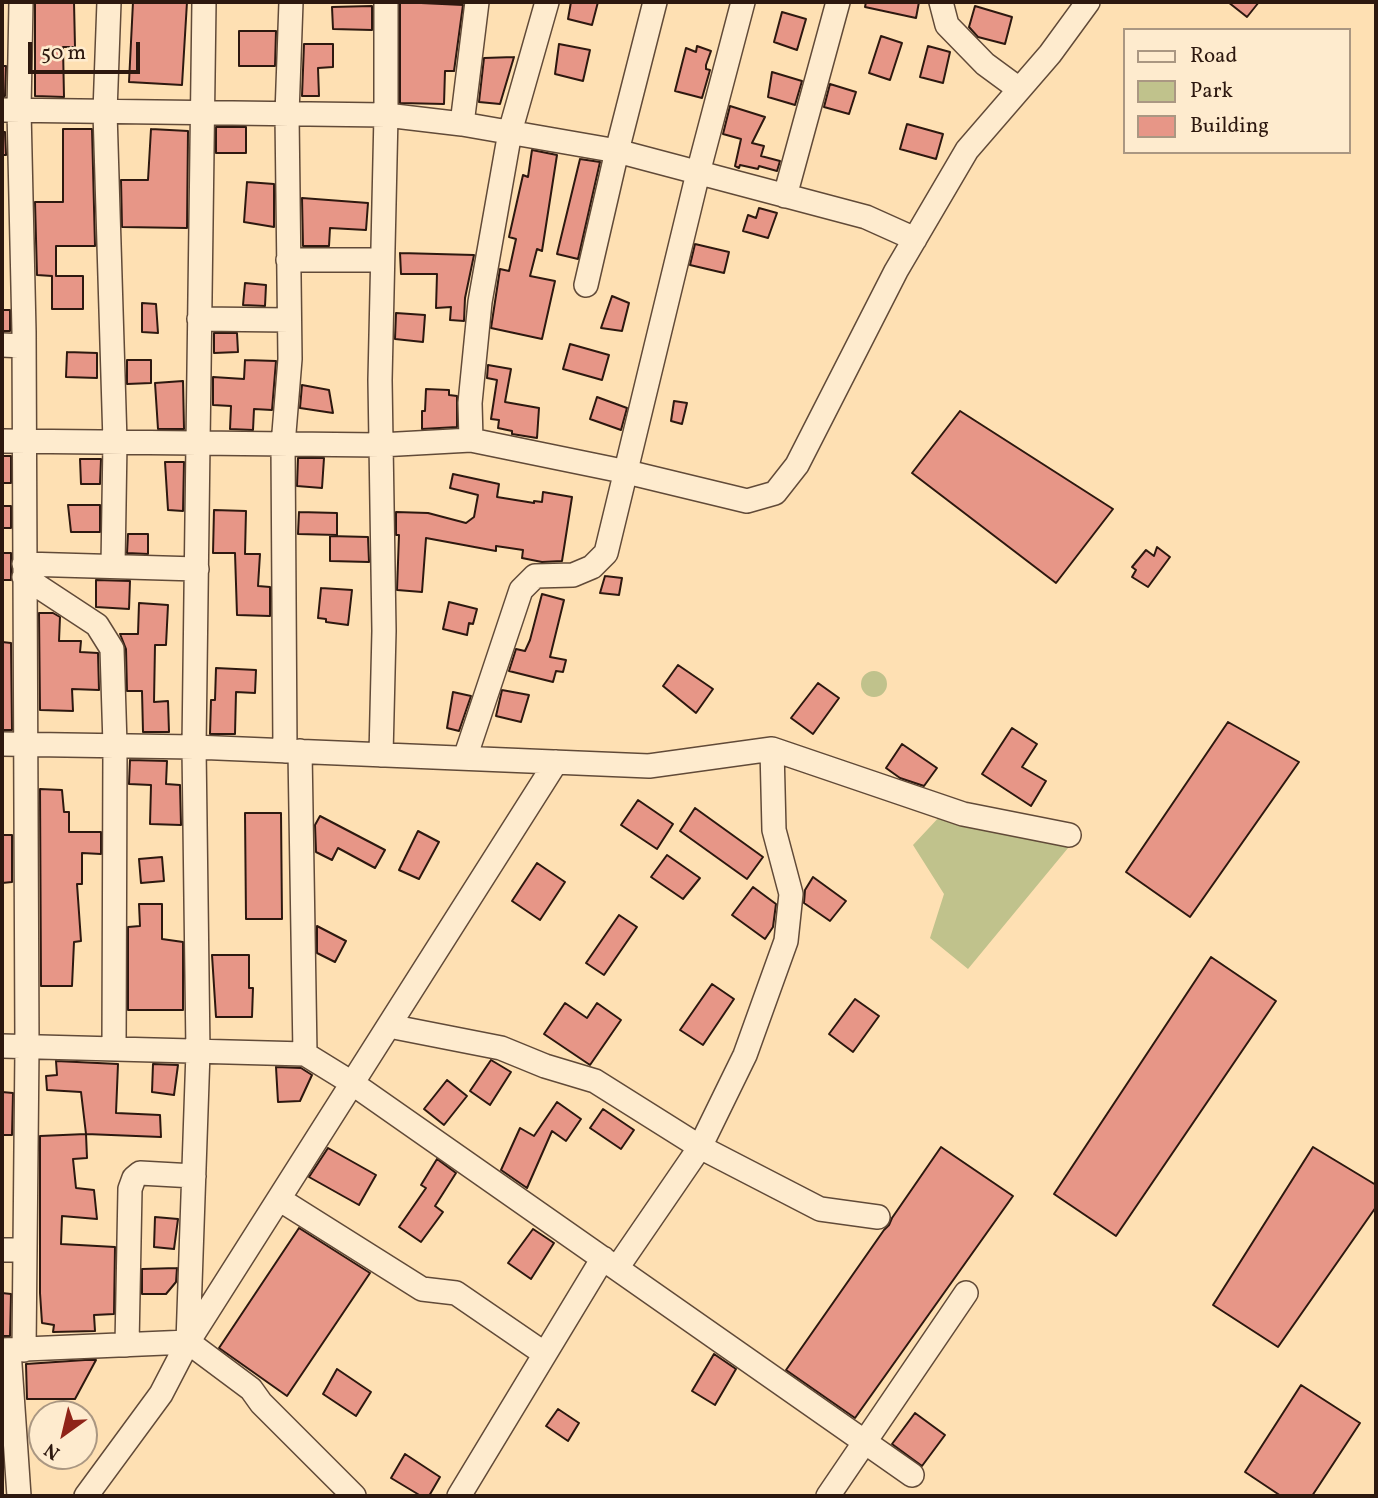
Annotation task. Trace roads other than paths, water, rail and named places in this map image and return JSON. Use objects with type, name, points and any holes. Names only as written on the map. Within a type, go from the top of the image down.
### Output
[{"type":"street","points":[[19,1496],[12,1350],[13,1250],[27,1047],[24,570],[13,441],[10,110],[21,2]]},
{"type":"street","points":[[109,2],[105,112],[115,442],[113,566]]},
{"type":"street","points":[[188,1342],[198,1052],[194,747],[204,2]]},
{"type":"street","points":[[290,2],[287,114],[290,359],[283,445],[305,1054]]},
{"type":"street","points":[[381,755],[384,631],[380,445],[386,2]]},
{"type":"street","points":[[461,124],[477,2]]},
{"type":"street","points":[[471,440],[470,402],[480,302],[510,132],[547,2]]},
{"type":"street","points":[[586,285],[655,2]]},
{"type":"street","points":[[464,758],[521,590],[535,576],[573,575],[592,567],[606,553],[698,173],[743,2]]},
{"type":"street","points":[[785,196],[838,2]]},
{"type":"street","points":[[941,2],[947,25],[985,64],[1019,89]]},
{"type":"street","points":[[13,441],[380,445],[471,440],[627,472],[747,501],[775,493],[797,465],[896,271],[967,149],[1050,54],[1087,2]]},
{"type":"street","points":[[10,110],[386,115],[461,124],[617,151],[866,217],[915,239]]},
{"type":"street","points":[[288,260],[382,260]]},
{"type":"street","points":[[199,319],[289,320]]},
{"type":"street","points":[[24,570],[113,566],[197,569]]},
{"type":"street","points":[[24,570],[97,625],[112,649],[115,746],[114,1049]]},
{"type":"street","points":[[2,744],[194,747],[649,766],[772,749],[963,814],[1069,835]]},
{"type":"street","points":[[459,1496],[545,1354],[610,1263],[700,1147],[745,1055],[786,941],[791,894],[774,830],[772,749]]},
{"type":"street","points":[[86,1496],[161,1394],[188,1342],[556,762]]},
{"type":"street","points":[[389,1026],[501,1048],[595,1082],[700,1147],[820,1209],[878,1217]]},
{"type":"street","points":[[2,1046],[305,1054],[352,1083],[912,1475]]},
{"type":"street","points":[[128,1345],[130,1189],[134,1178],[140,1173],[194,1176]]},
{"type":"street","points":[[279,1199],[422,1289],[456,1293],[545,1354]]},
{"type":"street","points":[[828,1496],[966,1293]]},
{"type":"street","points":[[12,1350],[188,1342],[251,1389],[261,1403],[354,1496]]}]
